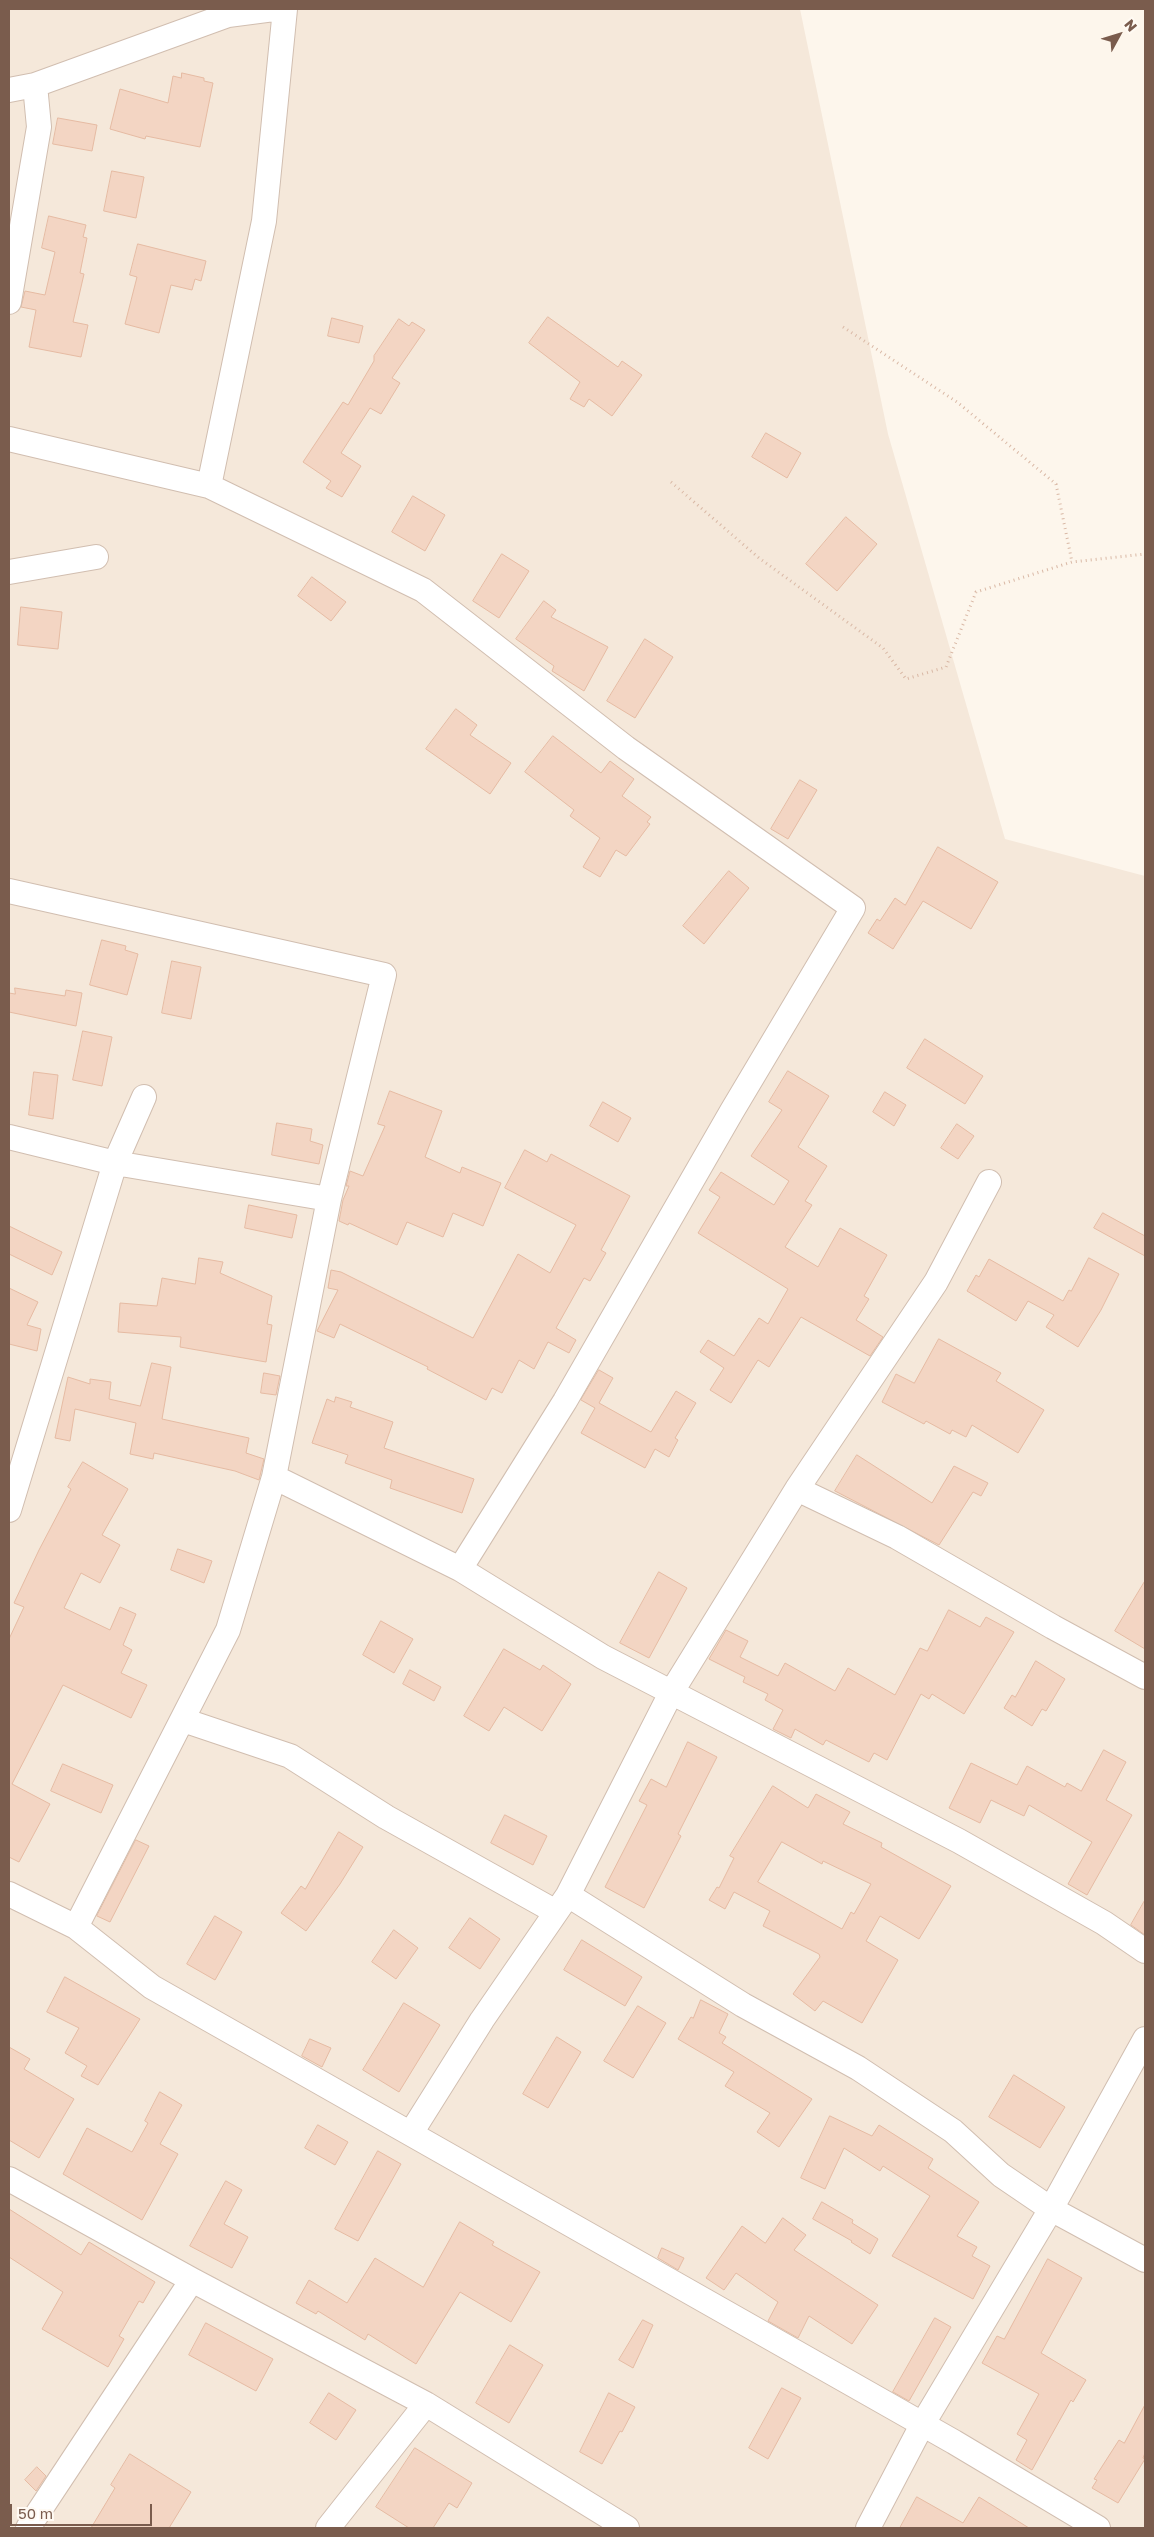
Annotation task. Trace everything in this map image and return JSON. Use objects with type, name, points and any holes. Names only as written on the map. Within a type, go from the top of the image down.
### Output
[{"type":"street","points":[[9,90],[35,85],[228,15],[274,9]]},
{"type":"street","points":[[209,486],[264,221],[285,9]]},
{"type":"street","points":[[9,302],[38,127],[35,85]]},
{"type":"street","points":[[9,439],[209,486],[422,590],[626,748],[853,908],[732,1112],[565,1401],[460,1569]]},
{"type":"street","points":[[9,572],[96,557]]},
{"type":"street","points":[[9,891],[384,975],[329,1198],[274,1477],[228,1630],[76,1927]]},
{"type":"street","points":[[9,1510],[115,1163],[144,1097]]},
{"type":"street","points":[[9,1137],[115,1163],[329,1198]]},
{"type":"street","points":[[411,2134],[482,2020],[562,1903],[671,1693],[797,1489],[936,1282],[989,1182]]},
{"type":"street","points":[[274,1477],[460,1569],[603,1657],[959,1841],[1104,1923],[1145,1951]]},
{"type":"street","points":[[797,1489],[897,1537],[1053,1627],[1145,1676]]},
{"type":"street","points":[[183,1720],[290,1756],[386,1817],[562,1903],[858,2068],[953,2131],[1001,2175],[1051,2209],[1145,2260]]},
{"type":"street","points":[[9,1894],[76,1927],[152,1987],[922,2425],[1098,2528]]},
{"type":"street","points":[[868,2528],[922,2425],[1051,2209],[1145,2039]]},
{"type":"street","points":[[9,2179],[192,2280],[426,2404],[620,2527]]},
{"type":"street","points":[[28,2528],[192,2280]]},
{"type":"street","points":[[328,2528],[426,2404]]},
{"type":"path","points":[[843,327],[957,402],[1056,484],[1072,562]]},
{"type":"path","points":[[671,482],[759,558],[883,648],[906,679],[946,667],[976,592],[1072,562],[1145,554]]},
{"type":"shaded area","points":[[9,9],[800,9],[888,434],[1005,839],[1145,876],[1145,2528],[9,2528]]},
{"type":"building","points":[[182,73],[204,78],[204,81],[213,83],[200,147],[146,136],[145,139],[110,129],[120,89],[168,103],[173,76],[181,78]]},
{"type":"building","points":[[58,118],[97,125],[92,151],[53,144]]},
{"type":"building","points":[[112,171],[144,177],[136,218],[104,211]]},
{"type":"building","points":[[49,216],[86,225],[83,237],[87,238],[80,273],[84,274],[73,322],[88,325],[81,357],[29,347],[36,310],[21,307],[25,291],[45,295],[55,252],[42,248]]},
{"type":"building","points":[[138,244],[206,261],[201,281],[195,279],[192,290],[171,285],[159,333],[125,324],[137,277],[130,275]]},
{"type":"building","points":[[548,317],[618,367],[622,361],[642,375],[612,416],[589,399],[584,407],[570,399],[580,382],[529,343]]},
{"type":"building","points":[[332,318],[363,326],[359,343],[328,336]]},
{"type":"building","points":[[399,319],[409,326],[412,322],[425,330],[392,378],[400,383],[381,414],[370,408],[341,453],[361,466],[342,497],[326,488],[331,481],[303,462],[343,402],[348,405],[374,361],[374,356]]},
{"type":"building","points":[[766,433],[801,453],[787,478],[752,457]]},
{"type":"building","points":[[413,496],[445,515],[425,551],[392,532]]},
{"type":"building","points":[[846,517],[877,544],[837,591],[806,564]]},
{"type":"building","points":[[502,554],[529,571],[499,618],[473,601]]},
{"type":"building","points":[[312,577],[346,602],[331,621],[298,596]]},
{"type":"building","points":[[544,601],[556,610],[551,617],[608,647],[584,691],[552,671],[554,666],[516,639]]},
{"type":"building","points":[[21,607],[62,612],[58,649],[18,645]]},
{"type":"building","points":[[645,639],[673,657],[635,718],[607,701]]},
{"type":"building","points":[[456,709],[477,725],[470,735],[511,763],[490,794],[426,749]]},
{"type":"building","points":[[553,736],[601,773],[610,761],[634,779],[622,796],[651,817],[647,822],[650,824],[626,856],[616,850],[600,877],[583,867],[600,838],[570,816],[574,810],[525,772]]},
{"type":"building","points":[[800,780],[817,790],[788,839],[771,829]]},
{"type":"building","points":[[938,847],[998,882],[971,929],[923,901],[893,949],[868,933],[877,919],[880,921],[895,898],[905,905]]},
{"type":"building","points":[[729,871],[749,888],[704,944],[683,926]]},
{"type":"building","points":[[102,940],[126,946],[125,950],[138,954],[127,995],[90,985]]},
{"type":"building","points":[[172,961],[201,967],[191,1019],[162,1013]]},
{"type":"building","points":[[15,988],[65,996],[66,990],[82,993],[76,1026],[9,1012],[9,993],[15,994]]},
{"type":"building","points":[[83,1031],[112,1037],[102,1086],[73,1080]]},
{"type":"building","points":[[925,1039],[983,1076],[965,1104],[907,1068]]},
{"type":"building","points":[[788,1071],[829,1096],[798,1147],[827,1166],[805,1201],[812,1205],[785,1247],[818,1267],[840,1228],[887,1255],[864,1296],[869,1299],[856,1320],[883,1337],[870,1356],[801,1317],[769,1367],[758,1360],[731,1403],[710,1390],[724,1368],[700,1352],[708,1340],[734,1356],[759,1318],[768,1324],[788,1289],[698,1233],[720,1197],[709,1190],[721,1172],[774,1205],[789,1181],[751,1156],[782,1110],[769,1102]]},
{"type":"building","points":[[34,1072],[58,1075],[53,1119],[29,1115]]},
{"type":"building","points":[[390,1091],[442,1111],[425,1157],[460,1173],[462,1167],[501,1183],[483,1226],[453,1213],[443,1237],[407,1222],[397,1245],[349,1223],[348,1225],[339,1221],[343,1200],[349,1186],[346,1186],[350,1171],[363,1176],[385,1126],[378,1124]]},
{"type":"building","points":[[885,1092],[906,1105],[894,1126],[873,1112]]},
{"type":"building","points":[[603,1102],[631,1118],[618,1142],[590,1126]]},
{"type":"building","points":[[277,1123],[312,1129],[310,1141],[323,1145],[319,1164],[272,1155]]},
{"type":"building","points":[[957,1124],[974,1136],[958,1159],[941,1148]]},
{"type":"building","points":[[525,1150],[547,1162],[551,1154],[630,1196],[601,1250],[606,1253],[590,1281],[584,1278],[556,1328],[576,1340],[569,1353],[548,1342],[534,1369],[519,1360],[502,1393],[492,1388],[486,1400],[427,1369],[428,1367],[340,1324],[334,1338],[317,1331],[338,1290],[328,1288],[331,1270],[341,1272],[473,1338],[518,1254],[550,1273],[576,1225],[505,1188]]},
{"type":"building","points":[[249,1205],[297,1215],[292,1238],[245,1228]]},
{"type":"building","points":[[1103,1213],[1145,1236],[1145,1256],[1094,1228]]},
{"type":"building","points":[[9,1226],[62,1252],[52,1275],[9,1254]]},
{"type":"building","points":[[199,1258],[223,1262],[220,1273],[272,1296],[267,1324],[272,1325],[266,1362],[180,1347],[181,1337],[118,1332],[120,1303],[157,1306],[162,1278],[195,1284]]},
{"type":"building","points":[[1089,1258],[1119,1274],[1101,1310],[1078,1347],[1046,1327],[1054,1315],[1028,1301],[1016,1321],[967,1291],[976,1275],[979,1277],[989,1259],[1063,1301],[1069,1290],[1071,1291]]},
{"type":"building","points":[[9,1288],[38,1302],[27,1325],[41,1329],[37,1351],[9,1344]]},
{"type":"building","points":[[939,1339],[1001,1373],[996,1381],[1044,1410],[1018,1453],[972,1425],[966,1437],[952,1430],[950,1434],[926,1421],[924,1424],[882,1402],[896,1374],[914,1383]]},
{"type":"building","points":[[152,1363],[171,1367],[162,1419],[249,1438],[246,1453],[264,1459],[259,1480],[235,1471],[154,1453],[153,1459],[130,1454],[136,1423],[75,1409],[70,1441],[55,1438],[68,1377],[90,1384],[90,1379],[111,1382],[109,1399],[140,1406]]},
{"type":"building","points":[[599,1370],[613,1378],[599,1403],[651,1432],[676,1391],[696,1403],[675,1438],[678,1440],[669,1457],[655,1449],[645,1468],[581,1433],[595,1408],[581,1400]]},
{"type":"building","points":[[264,1373],[280,1376],[276,1395],[261,1393]]},
{"type":"building","points":[[336,1397],[352,1402],[350,1407],[393,1422],[384,1448],[474,1479],[462,1513],[390,1488],[392,1480],[345,1463],[348,1455],[312,1443],[327,1399],[334,1402]]},
{"type":"building","points":[[857,1455],[932,1503],[954,1466],[988,1483],[981,1496],[973,1492],[939,1545],[835,1491]]},
{"type":"building","points":[[83,1462],[128,1489],[102,1535],[120,1545],[100,1583],[81,1573],[64,1608],[110,1630],[120,1607],[136,1614],[123,1645],[132,1650],[121,1673],[147,1685],[131,1718],[63,1685],[12,1784],[50,1804],[19,1862],[9,1857],[9,1639],[24,1607],[14,1603],[71,1489],[68,1487]]},
{"type":"building","points":[[178,1549],[212,1561],[204,1583],[171,1570]]},
{"type":"building","points":[[659,1572],[687,1588],[649,1658],[620,1643]]},
{"type":"building","points":[[1145,1581],[1145,1649],[1115,1631]]},
{"type":"building","points":[[949,1610],[980,1627],[986,1617],[1014,1632],[964,1714],[932,1694],[929,1699],[921,1694],[887,1760],[874,1753],[869,1762],[826,1740],[823,1745],[795,1729],[791,1738],[773,1729],[783,1710],[765,1700],[768,1694],[743,1682],[745,1677],[709,1659],[726,1630],[748,1641],[740,1657],[778,1676],[785,1663],[835,1691],[848,1668],[895,1695],[920,1648],[927,1651]]},
{"type":"building","points":[[381,1621],[413,1639],[394,1673],[363,1655]]},
{"type":"building","points":[[504,1649],[540,1670],[543,1665],[571,1684],[542,1731],[504,1707],[489,1731],[464,1716]]},
{"type":"building","points":[[1036,1661],[1065,1679],[1046,1711],[1042,1709],[1032,1726],[1004,1708],[1012,1695],[1015,1697]]},
{"type":"building","points":[[410,1670],[441,1687],[434,1701],[403,1684]]},
{"type":"building","points":[[688,1742],[717,1757],[678,1834],[681,1836],[644,1908],[605,1887],[647,1805],[639,1801],[651,1779],[666,1787]]},
{"type":"building","points":[[1104,1750],[1126,1762],[1106,1800],[1132,1815],[1087,1895],[1068,1884],[1092,1842],[1029,1805],[1024,1816],[991,1800],[980,1823],[949,1808],[971,1763],[1017,1785],[1027,1766],[1065,1787],[1067,1783],[1081,1791]]},
{"type":"building","points":[[63,1764],[113,1785],[101,1813],[51,1791]]},
{"type":"building","points":[[773,1786],[808,1808],[816,1794],[850,1812],[843,1824],[882,1843],[881,1847],[951,1886],[919,1939],[880,1916],[866,1941],[898,1960],[862,2023],[823,2001],[815,2011],[793,1994],[820,1957],[819,1954],[763,1926],[770,1911],[734,1892],[725,1909],[709,1900],[717,1887],[719,1888],[734,1858],[730,1856]],"holes":[[[782,1842],[822,1864],[823,1861],[871,1884],[854,1914],[851,1912],[842,1929],[758,1882]]]},
{"type":"building","points":[[505,1815],[547,1836],[533,1865],[491,1843]]},
{"type":"building","points":[[339,1832],[363,1847],[340,1884],[306,1931],[281,1913],[301,1886],[305,1889]]},
{"type":"building","points":[[136,1840],[149,1846],[110,1922],[97,1916]]},
{"type":"building","points":[[1145,1900],[1145,1935],[1131,1925]]},
{"type":"building","points":[[215,1916],[242,1932],[215,1980],[187,1964]]},
{"type":"building","points":[[470,1918],[500,1939],[480,1969],[449,1948]]},
{"type":"building","points":[[394,1930],[418,1948],[396,1979],[372,1962]]},
{"type":"building","points":[[582,1940],[642,1977],[625,2006],[564,1970]]},
{"type":"building","points":[[65,1977],[140,2019],[98,2085],[81,2076],[87,2066],[65,2053],[79,2028],[47,2012]]},
{"type":"building","points":[[701,2000],[728,2014],[719,2033],[726,2037],[722,2043],[812,2099],[779,2147],[757,2132],[770,2113],[725,2086],[734,2072],[678,2039],[691,2017],[693,2018]]},
{"type":"building","points":[[404,2003],[440,2025],[399,2092],[363,2070]]},
{"type":"building","points":[[638,2006],[666,2023],[633,2078],[604,2061]]},
{"type":"building","points":[[557,2037],[581,2052],[548,2108],[523,2094]]},
{"type":"building","points":[[310,2039],[331,2048],[322,2067],[302,2056]]},
{"type":"building","points":[[9,2047],[30,2059],[24,2069],[74,2099],[39,2158],[9,2140]]},
{"type":"building","points":[[1014,2075],[1065,2107],[1040,2148],[989,2117]]},
{"type":"building","points":[[160,2092],[182,2105],[160,2144],[178,2154],[142,2220],[63,2174],[87,2128],[132,2152],[148,2123],[145,2121]]},
{"type":"building","points":[[830,2116],[872,2136],[879,2125],[933,2159],[928,2168],[979,2202],[957,2236],[977,2247],[972,2256],[990,2266],[973,2299],[892,2256],[930,2196],[883,2166],[880,2171],[844,2148],[825,2189],[801,2178]]},
{"type":"building","points":[[318,2125],[348,2142],[335,2165],[305,2148]]},
{"type":"building","points":[[378,2151],[401,2164],[358,2241],[335,2229]]},
{"type":"building","points":[[226,2181],[242,2190],[224,2224],[248,2237],[232,2268],[190,2246]]},
{"type":"building","points":[[822,2202],[853,2220],[852,2223],[878,2239],[870,2254],[852,2241],[813,2219]]},
{"type":"building","points":[[9,2209],[81,2255],[89,2242],[155,2282],[143,2303],[139,2301],[119,2336],[124,2339],[108,2367],[42,2329],[63,2292],[9,2257]]},
{"type":"building","points":[[783,2218],[806,2235],[794,2250],[878,2305],[852,2344],[809,2316],[798,2338],[768,2321],[778,2302],[736,2273],[724,2290],[706,2278],[742,2226],[765,2243]]},
{"type":"building","points":[[460,2222],[494,2242],[492,2245],[540,2272],[511,2322],[460,2292],[416,2364],[368,2334],[365,2340],[318,2311],[316,2314],[296,2303],[309,2280],[347,2303],[375,2258],[423,2287]]},
{"type":"building","points":[[662,2248],[684,2258],[678,2270],[658,2258]]},
{"type":"building","points":[[1048,2259],[1082,2278],[1041,2353],[1086,2380],[1073,2402],[1071,2400],[1032,2470],[1016,2460],[1027,2440],[1017,2434],[1039,2394],[982,2363],[997,2336],[1004,2339]]},
{"type":"building","points":[[935,2318],[951,2327],[909,2401],[893,2392]]},
{"type":"building","points":[[643,2320],[653,2325],[633,2368],[619,2360]]},
{"type":"building","points":[[206,2323],[273,2359],[256,2391],[189,2355]]},
{"type":"building","points":[[510,2345],[543,2365],[509,2423],[476,2403]]},
{"type":"building","points":[[782,2388],[801,2398],[768,2459],[749,2448]]},
{"type":"building","points":[[329,2393],[356,2410],[336,2440],[310,2423]]},
{"type":"building","points":[[609,2393],[635,2407],[602,2464],[580,2452]]},
{"type":"building","points":[[1145,2405],[1145,2453],[1143,2458],[1145,2459],[1118,2503],[1092,2488],[1097,2480],[1094,2479],[1119,2440],[1124,2443]]},
{"type":"building","points":[[415,2448],[472,2483],[457,2508],[449,2503],[433,2528],[409,2528],[376,2507]]},
{"type":"building","points":[[130,2454],[191,2492],[169,2528],[91,2528],[115,2488],[111,2485]]},
{"type":"building","points":[[37,2467],[46,2476],[36,2491],[25,2480]]},
{"type":"building","points":[[917,2497],[963,2523],[979,2497],[1029,2528],[900,2528]]}]
